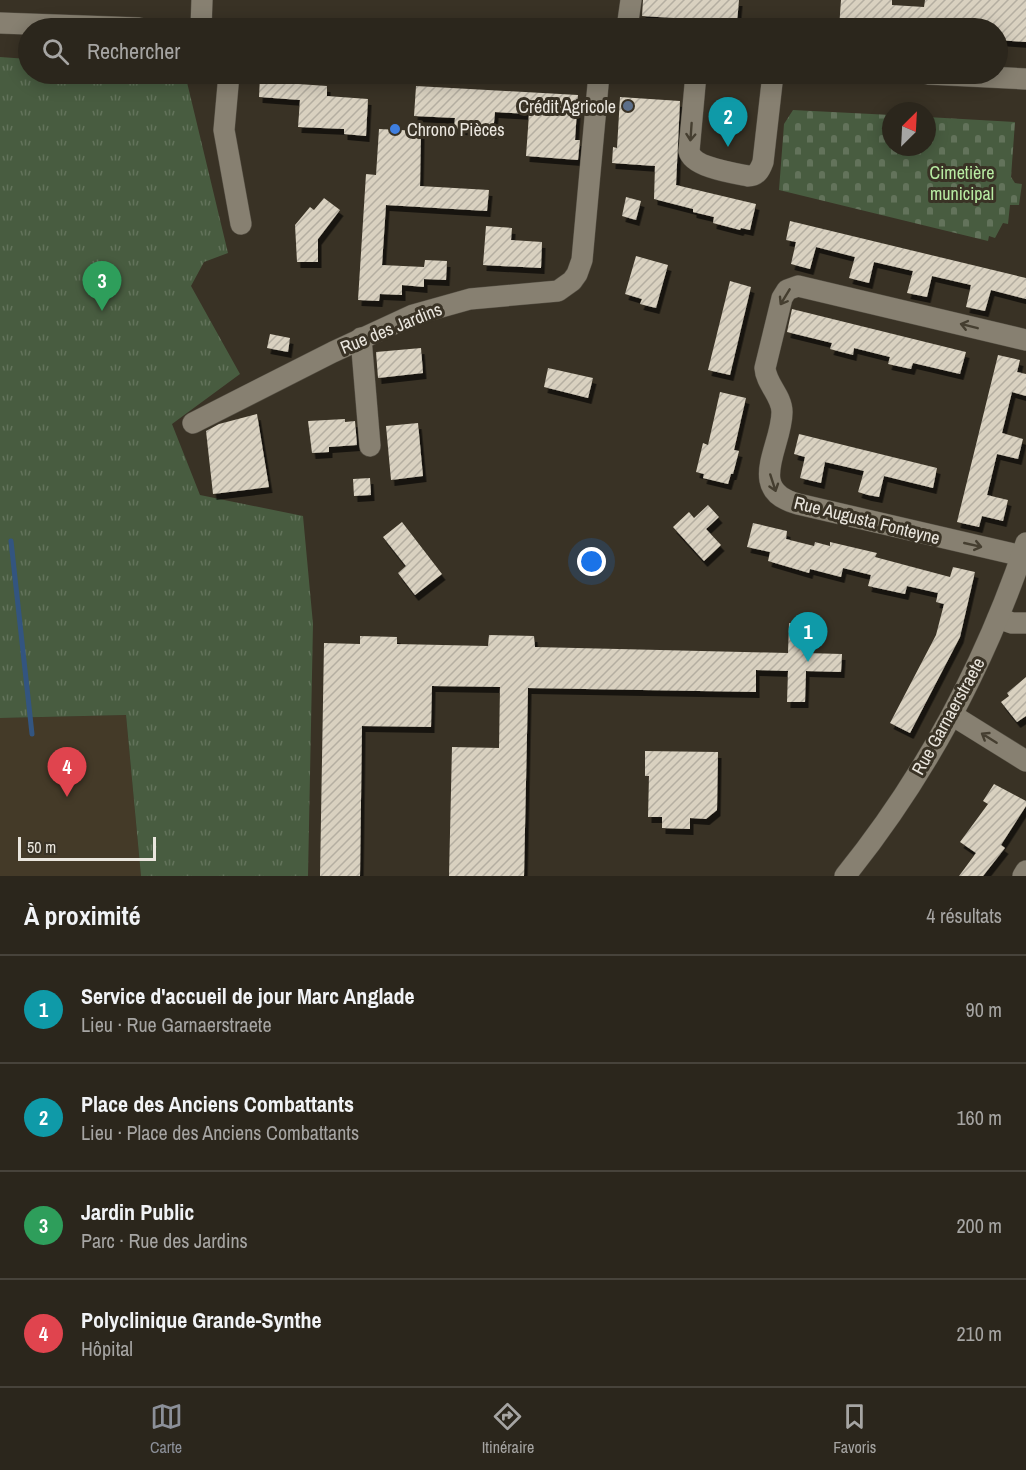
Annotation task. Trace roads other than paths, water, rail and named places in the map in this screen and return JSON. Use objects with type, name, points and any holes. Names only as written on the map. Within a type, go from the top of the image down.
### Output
[{"type":"street","points":[[201,18],[202,0]]},
{"type":"street","points":[[628,18],[631,0]]},
{"type":"street","points":[[0,11],[36,18]]},
{"type":"street","points":[[0,23],[18,23]]},
{"type":"street","points":[[1008,78],[1026,79]]},
{"type":"street","points":[[228,84],[224,130],[240,224]]},
{"type":"street","name":"Rue des Jardins","points":[[193,423],[361,338],[413,315],[445,305],[492,296],[552,292],[572,281],[580,267],[583,251],[598,84]]},
{"type":"street","points":[[695,84],[689,151],[691,157],[698,163],[748,176],[753,176],[758,172],[763,162],[772,84]]},
{"type":"street","name":"Rue Augusta Fonteyne","points":[[1024,550],[783,499],[773,489],[770,473],[782,411],[779,400],[767,379],[765,368],[782,298],[787,290],[798,286],[1026,340]]},
{"type":"street","points":[[361,338],[370,446]]},
{"type":"street","name":"Rue Garnaerstraete","points":[[844,876],[902,797],[952,715],[979,663],[1024,550]]},
{"type":"street","points":[[998,618],[1012,623],[1026,623]]},
{"type":"street","points":[[952,715],[1026,761]]},
{"type":"street","points":[[1023,876],[1026,872]]},
{"type":"waterway","points":[[11,541],[32,734]]},
{"type":"place","name":"Crédit Agricole","points":[[628,106]]},
{"type":"place","name":"Chrono Pièces","points":[[395,129]]},
{"type":"place","name":"Place des Anciens Combattants","points":[[728,147]]},
{"type":"place","name":"Jardin Public","points":[[102,311]]},
{"type":"place","name":"Service d'accueil de jour Marc Anglade","points":[[808,662]]},
{"type":"place","name":"Polyclinique Grande-Synthe","points":[[67,797]]},
{"type":"park label","name":"Cimetière municipal","points":[[962,182]]}]
